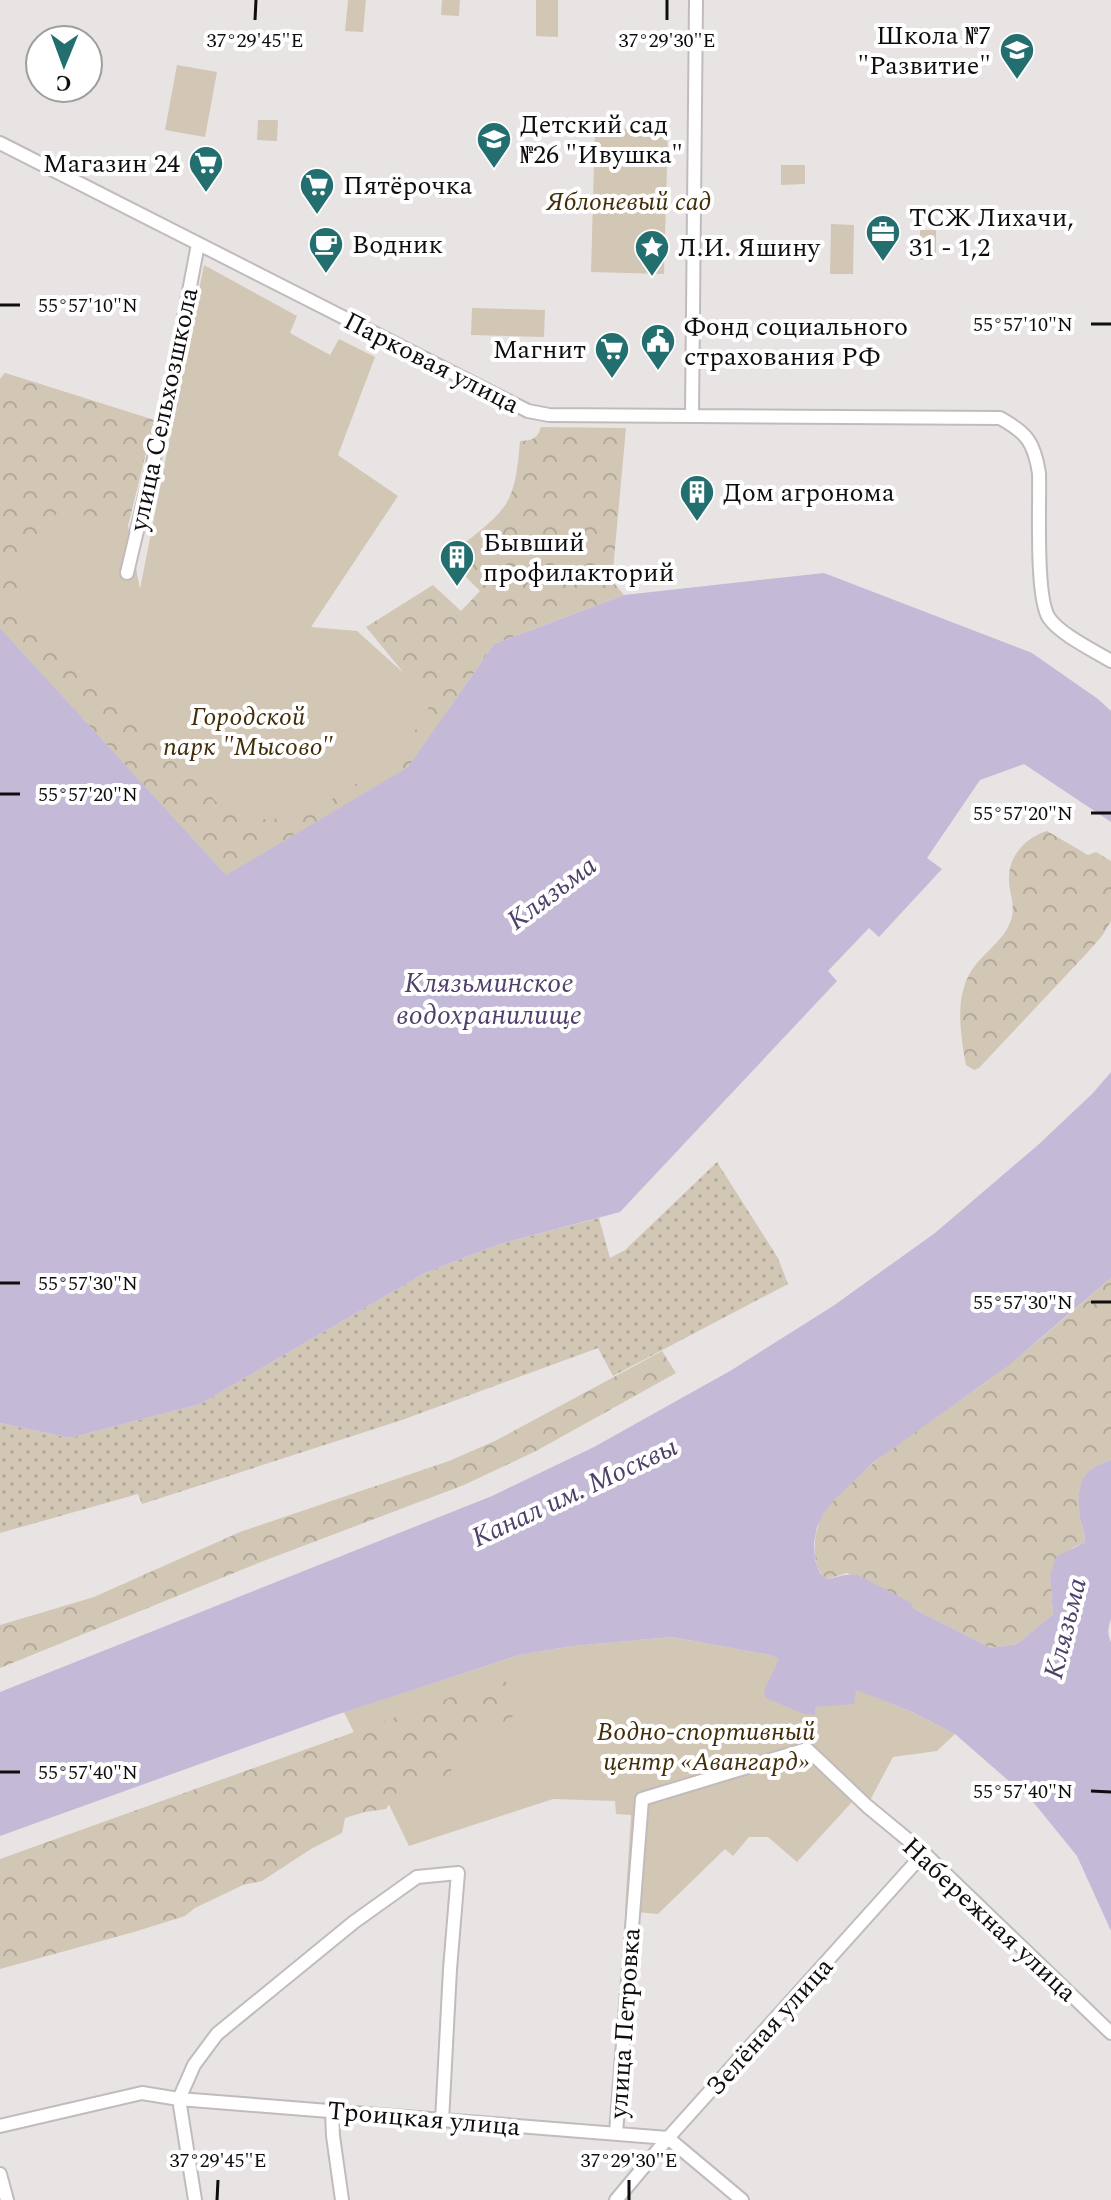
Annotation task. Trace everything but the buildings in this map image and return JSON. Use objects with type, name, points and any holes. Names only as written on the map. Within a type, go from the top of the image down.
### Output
[{"type":"street","points":[[692,415],[696,0]]},
{"type":"street","name":"Парковая улица","points":[[0,143],[528,411],[549,415],[1000,418],[1028,437],[1036,454],[1041,597],[1049,618],[1066,633],[1111,661]]},
{"type":"street","name":"улица Сельхозшкола","points":[[127,573],[170,391],[198,244]]},
{"type":"street","name":"Набережная улица","points":[[632,1912],[642,1799],[807,1749],[867,1806],[924,1853],[1111,2033]]},
{"type":"street","name":"Зелёная улица","points":[[616,2200],[924,1853]]},
{"type":"street","points":[[195,2200],[179,2099],[194,2065],[217,2034],[343,1931],[417,1877],[458,1873],[442,2121]]},
{"type":"street","name":"улица Петровка","points":[[616,2133],[632,1912]]},
{"type":"street","name":"Троицкая улица","points":[[0,2126],[142,2093],[179,2099],[668,2138]]},
{"type":"street","points":[[332,2111],[342,2200]]},
{"type":"street","points":[[668,2138],[742,2200]]},
{"type":"street","points":[[0,2174],[7,2200]]},
{"type":"green space","points":[[348,0],[366,0],[363,32],[345,31]]},
{"type":"green space","points":[[442,0],[460,0],[459,16],[441,15]]},
{"type":"green space","points":[[536,0],[558,0],[558,37],[536,36]]},
{"type":"green space","points":[[177,65],[217,72],[205,137],[165,130]]},
{"type":"green space","points":[[258,120],[278,120],[277,141],[257,140]]},
{"type":"green space","name":"Яблоневый сад","points":[[595,128],[668,130],[664,274],[591,272]]},
{"type":"green space","points":[[781,165],[805,165],[805,184],[781,185]]},
{"type":"green space","points":[[831,224],[854,225],[853,274],[830,274]]},
{"type":"green space","points":[[920,230],[936,230],[936,260],[920,260]]},
{"type":"green space","name":"Городской парк \"Мысово\"","points":[[204,265],[297,316],[290,333],[330,355],[339,339],[375,357],[338,455],[398,496],[311,627],[357,631],[447,712],[408,767],[226,875],[0,628],[0,379],[5,373],[154,420],[128,525],[140,589]]},
{"type":"green space","points":[[472,308],[545,310],[544,337],[471,335]]},
{"type":"green space","points":[[5,373],[154,420],[128,525],[60,510],[36,538],[16,581],[21,613],[228,813],[250,820],[304,817],[401,755],[430,705],[366,627],[433,585],[461,611],[480,591],[453,564],[467,552],[461,546],[490,522],[507,502],[515,478],[520,441],[534,438],[541,427],[626,428],[612,581],[624,595],[494,644],[408,767],[226,875],[0,628],[0,379]]},
{"type":"green space","points":[[1047,831],[1088,855],[1096,852],[1111,861],[1111,921],[1087,953],[974,1070],[966,1065],[962,1039],[960,1012],[964,986],[969,974],[999,940],[1012,918],[1009,876],[1016,854],[1026,842]]},
{"type":"green space","points":[[717,1162],[778,1258],[788,1284],[613,1376],[598,1348],[402,1420],[142,1504],[138,1494],[0,1533],[0,1423],[70,1438],[200,1404],[425,1273],[497,1245],[599,1218],[610,1258],[625,1250]]},
{"type":"green space","points":[[1111,1278],[1111,1460],[1088,1472],[1081,1484],[1079,1514],[1085,1542],[1072,1548],[1050,1576],[1053,1614],[1017,1644],[991,1648],[912,1608],[913,1604],[847,1573],[827,1579],[819,1570],[816,1560],[816,1536],[822,1516],[837,1497],[894,1446],[989,1380]]},
{"type":"green space","points":[[662,1351],[676,1373],[536,1451],[464,1485],[266,1560],[0,1668],[0,1625],[94,1597],[240,1532],[449,1461],[497,1440]]},
{"type":"green space","name":"Водно-спортивный центр «Авангард»","points":[[672,1637],[770,1655],[910,1711],[955,1734],[937,1751],[893,1757],[867,1806],[852,1802],[797,1862],[768,1837],[749,1837],[733,1856],[725,1849],[658,1914],[625,1911],[631,1815],[616,1814],[615,1801],[553,1799],[409,1846],[344,1712],[519,1655],[573,1646]]},
{"type":"green space","points":[[499,1680],[514,1684],[518,1696],[512,1718],[469,1737],[449,1750],[452,1778],[433,1773],[397,1792],[386,1809],[345,1818],[342,1833],[262,1881],[243,1885],[185,1916],[0,1969],[0,1859]]},
{"type":"water","name":"Клязьминское водохранилище","points":[[824,573],[1032,653],[1098,699],[1111,711],[1111,822],[1024,764],[980,780],[927,858],[942,869],[879,937],[869,928],[828,971],[837,981],[620,1212],[497,1245],[425,1273],[200,1404],[70,1438],[0,1423],[0,628],[226,875],[408,767],[494,644],[624,595]]},
{"type":"water","points":[[1111,1072],[1111,1278],[1008,1366],[874,1462],[824,1513],[814,1543],[815,1560],[820,1573],[827,1579],[858,1575],[913,1604],[912,1608],[991,1648],[1017,1644],[1053,1614],[1050,1576],[1056,1557],[1085,1542],[1079,1514],[1081,1483],[1094,1467],[1111,1460],[1111,1619],[1108,1630],[1111,1642],[1111,1931],[1077,1856],[1034,1803],[955,1734],[910,1711],[856,1690],[854,1704],[815,1707],[815,1715],[804,1714],[766,1698],[764,1691],[779,1659],[672,1637],[573,1646],[519,1655],[333,1716],[0,1836],[0,1692],[492,1496],[594,1447],[730,1371],[833,1306],[935,1233],[1038,1145]]},
{"type":"place","name":"Школа №7 \"Развитие\"","points":[[1017,81]]},
{"type":"place","name":"Детский сад №26 \"Ивушка\"","points":[[494,170]]},
{"type":"place","name":"Магазин 24","points":[[206,194]]},
{"type":"place","name":"Пятёрочка","points":[[317,216]]},
{"type":"place","name":"ТСЖ Лихачи, 31 - 1,2","points":[[883,263]]},
{"type":"place","name":"Водник","points":[[326,275]]},
{"type":"place","name":"Л.И. Яшину","points":[[652,278]]},
{"type":"place","name":"Фонд социального страхования РФ","points":[[658,372]]},
{"type":"place","name":"Магнит","points":[[612,380]]},
{"type":"place","name":"Дом агронома","points":[[697,523]]},
{"type":"place","name":"Бывший профилакторий","points":[[457,588]]},
{"type":"water label","name":"Клязьма","points":[[551,892]]},
{"type":"water label","name":"Канал им. Москвы","points":[[574,1491]]},
{"type":"water label","name":"Клязьма","points":[[1064,1628]]}]
